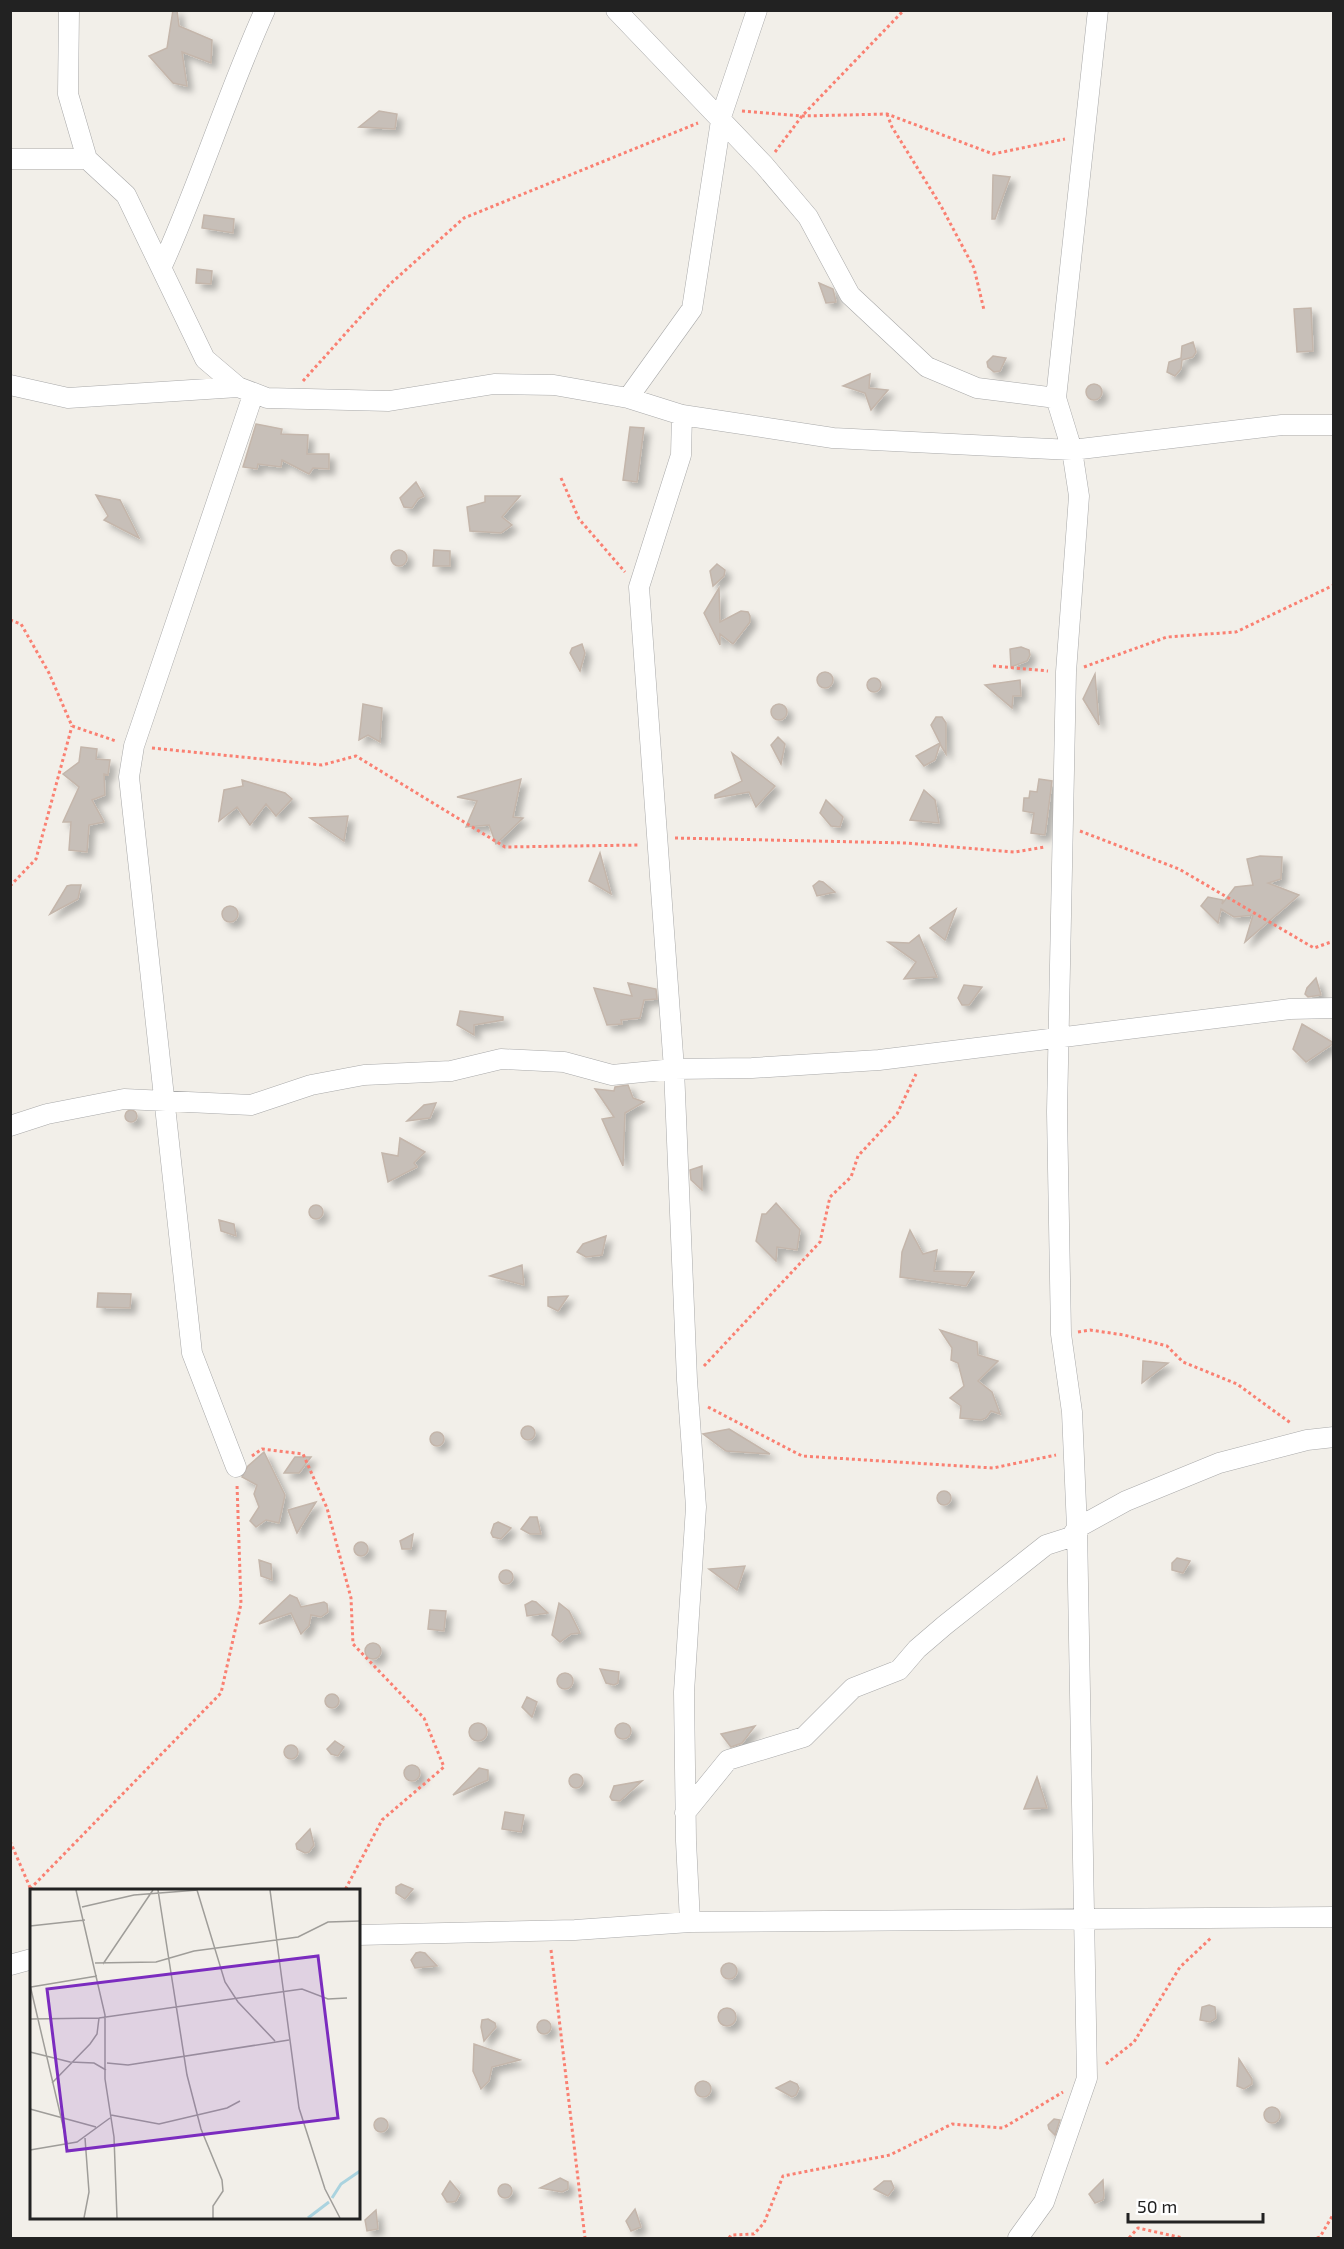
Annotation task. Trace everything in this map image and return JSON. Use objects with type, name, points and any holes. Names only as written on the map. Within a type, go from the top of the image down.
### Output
[{"type":"street","points":[[162,266],[192,198],[243,58],[265,10]]},
{"type":"street","points":[[616,10],[720,117],[808,217],[850,295],[927,367],[977,388],[1056,398]]},
{"type":"street","points":[[628,398],[692,309],[720,117],[757,10]]},
{"type":"street","points":[[1018,2238],[1044,2202],[1087,2078],[1086,1920],[1077,1528],[1072,1412],[1061,1334],[1057,1112],[1066,672],[1079,496],[1072,450],[1056,398],[1098,10]]},
{"type":"street","points":[[74,11],[68,94],[87,159],[126,195],[205,358],[246,391]]},
{"type":"street","points":[[10,159],[87,159]]},
{"type":"street","points":[[10,385],[69,398],[246,391],[287,399],[389,401],[494,384],[554,385],[628,398],[681,415],[833,438],[1072,450],[1282,425],[1334,424]]},
{"type":"street","points":[[236,1467],[192,1353],[129,777],[134,746],[246,391]]},
{"type":"street","points":[[681,415],[681,455],[639,587],[656,845],[675,1069],[687,1380],[696,1507],[684,1692],[685,1813],[690,1922]]},
{"type":"street","points":[[10,1126],[47,1114],[124,1099],[251,1105],[322,1083],[364,1075],[451,1071],[501,1059],[564,1062],[612,1075],[675,1069],[752,1068],[879,1060],[1290,1009],[1334,1008]]},
{"type":"street","points":[[685,1813],[728,1760],[804,1737],[854,1688],[899,1670],[916,1649],[1046,1545],[1071,1537],[1077,1528],[1126,1501],[1220,1463],[1307,1440],[1334,1437]]},
{"type":"street","points":[[360,1935],[545,1931],[690,1922],[1334,1917]]},
{"type":"street","points":[[10,1965],[30,1960]]},
{"type":"path","points":[[764,165],[802,116],[904,10]]},
{"type":"path","points":[[287,399],[389,285],[464,218],[738,111],[802,116],[887,114],[993,154],[1084,135]]},
{"type":"path","points":[[887,114],[892,127],[941,206],[974,268],[984,310]]},
{"type":"path","points":[[561,478],[579,519],[639,587]]},
{"type":"path","points":[[993,666],[1066,672],[1167,637],[1236,632],[1334,585]]},
{"type":"path","points":[[10,621],[21,624],[49,674],[72,726],[36,860],[10,886]]},
{"type":"path","points":[[72,726],[134,746],[322,765],[356,756],[505,847],[656,845],[671,838],[907,843],[1015,852],[1061,844]]},
{"type":"path","points":[[1064,818],[1069,826],[1179,869],[1314,948],[1334,941]]},
{"type":"path","points":[[687,1380],[704,1366],[820,1242],[830,1197],[851,1177],[858,1156],[897,1114],[928,1054]]},
{"type":"path","points":[[1061,1334],[1090,1330],[1124,1335],[1167,1346],[1183,1362],[1237,1384],[1295,1426],[1307,1440]]},
{"type":"path","points":[[689,1403],[702,1404],[802,1456],[993,1468],[1072,1451]]},
{"type":"path","points":[[33,1889],[221,1693],[241,1604],[236,1467],[262,1449],[303,1454],[327,1508],[351,1598],[353,1644],[424,1718],[444,1767],[382,1820],[346,1889]]},
{"type":"path","points":[[10,1840],[30,1889]]},
{"type":"path","points":[[729,2238],[731,2235],[754,2234],[764,2223],[783,2176],[890,2155],[952,2124],[1003,2128],[1087,2078],[1134,2042],[1180,1967],[1231,1918]]},
{"type":"path","points":[[545,1931],[552,1953],[585,2238]]},
{"type":"path","points":[[1317,2238],[1320,2237],[1334,2213]]},
{"type":"path","points":[[1129,2238],[1138,2228],[1183,2238]]},
{"type":"building","points":[[173,10],[177,10],[179,26],[212,40],[211,63],[182,52],[187,86],[173,83],[149,56],[167,48]]},
{"type":"building","points":[[379,111],[397,114],[395,129],[359,127]]},
{"type":"building","points":[[993,175],[1010,177],[995,219],[992,219]]},
{"type":"building","points":[[204,215],[234,219],[233,233],[202,228]]},
{"type":"building","points":[[197,269],[212,271],[211,284],[196,283]]},
{"type":"building","points":[[819,283],[833,289],[836,302],[826,303]]},
{"type":"building","points":[[1311,308],[1313,351],[1297,352],[1294,309]]},
{"type":"building","points":[[1193,342],[1196,352],[1193,357],[1182,360],[1181,369],[1175,376],[1167,372],[1169,362],[1181,358],[1182,346]]},
{"type":"building","points":[[993,356],[1006,358],[1000,371],[994,372],[988,367],[987,362]]},
{"type":"building","points":[[870,374],[869,388],[888,390],[871,410],[865,393],[843,386]]},
{"type":"building","points":[[1091,384],[1097,384],[1102,392],[1100,398],[1091,400],[1086,395],[1086,389]]},
{"type":"building","points":[[256,424],[282,429],[281,434],[308,435],[307,454],[329,454],[329,469],[313,468],[309,474],[282,460],[281,467],[258,464],[257,469],[243,467]]},
{"type":"building","points":[[630,427],[644,428],[637,482],[623,480]]},
{"type":"building","points":[[416,482],[424,496],[418,499],[412,508],[404,507],[400,498]]},
{"type":"building","points":[[96,495],[120,500],[139,538],[104,520],[108,516]]},
{"type":"building","points":[[485,496],[520,496],[502,517],[512,525],[501,533],[470,531],[467,507],[485,502]]},
{"type":"building","points":[[399,550],[407,558],[399,566],[391,558]]},
{"type":"building","points":[[434,550],[450,551],[450,566],[433,566]]},
{"type":"building","points":[[717,564],[725,570],[724,576],[713,586],[710,571]]},
{"type":"building","points":[[719,588],[720,622],[741,611],[748,612],[750,616],[750,622],[733,644],[720,634],[720,645],[704,613]]},
{"type":"building","points":[[582,644],[585,653],[580,671],[570,653],[572,648]]},
{"type":"building","points":[[1021,647],[1029,650],[1030,655],[1027,661],[1011,667],[1010,649]]},
{"type":"building","points":[[825,672],[833,680],[825,688],[817,680]]},
{"type":"building","points":[[1095,674],[1099,725],[1083,699]]},
{"type":"building","points":[[871,678],[877,678],[881,685],[877,692],[871,692],[867,688],[867,682]]},
{"type":"building","points":[[1020,680],[1021,696],[1013,696],[1012,708],[985,685]]},
{"type":"building","points":[[363,704],[382,708],[380,742],[368,735],[359,740]]},
{"type":"building","points":[[779,704],[787,712],[779,720],[771,712]]},
{"type":"building","points":[[936,717],[942,717],[946,723],[946,754],[940,744],[935,760],[924,766],[916,756],[940,743],[931,725]]},
{"type":"building","points":[[778,737],[785,744],[781,764],[771,745]]},
{"type":"building","points":[[81,747],[97,749],[96,759],[110,760],[108,775],[104,774],[105,795],[92,800],[104,822],[89,825],[87,852],[69,850],[71,822],[63,822],[79,787],[63,774],[79,762]]},
{"type":"building","points":[[732,753],[775,786],[756,807],[749,792],[715,798],[715,795],[742,781]]},
{"type":"building","points":[[521,779],[513,817],[523,818],[496,844],[489,825],[466,827],[477,801],[457,797]]},
{"type":"building","points":[[1039,779],[1052,781],[1045,835],[1031,833],[1034,813],[1023,811],[1024,798],[1029,798],[1030,791],[1037,792]]},
{"type":"building","points":[[242,780],[285,793],[292,799],[276,816],[266,804],[250,825],[237,807],[219,821],[224,790],[243,786]]},
{"type":"building","points":[[924,790],[935,800],[939,823],[910,820]]},
{"type":"building","points":[[826,800],[843,817],[840,827],[831,826],[820,813]]},
{"type":"building","points":[[348,816],[344,841],[310,818]]},
{"type":"building","points":[[600,853],[611,894],[589,881]]},
{"type":"building","points":[[1260,856],[1282,857],[1281,879],[1268,883],[1299,895],[1245,942],[1253,915],[1234,917],[1221,909],[1218,923],[1201,906],[1208,897],[1223,900],[1222,904],[1235,887],[1253,885],[1247,859]]},
{"type":"building","points":[[819,881],[835,892],[817,896],[813,886]]},
{"type":"building","points":[[81,885],[78,899],[50,914],[67,886]]},
{"type":"building","points":[[230,906],[238,914],[230,922],[222,914]]},
{"type":"building","points":[[956,909],[945,940],[930,928]]},
{"type":"building","points":[[919,935],[937,977],[904,979],[916,962],[888,942],[909,943]]},
{"type":"building","points":[[1316,978],[1321,995],[1308,997],[1305,994],[1307,988]]},
{"type":"building","points":[[628,983],[656,989],[657,999],[644,1000],[640,1018],[621,1020],[622,1024],[607,1025],[594,988],[632,996]]},
{"type":"building","points":[[964,985],[982,987],[969,1005],[962,1005],[958,998]]},
{"type":"building","points":[[460,1011],[503,1017],[503,1020],[474,1025],[474,1035],[457,1025]]},
{"type":"building","points":[[1302,1024],[1334,1043],[1306,1062],[1293,1049]]},
{"type":"building","points":[[628,1085],[633,1098],[644,1102],[625,1113],[623,1166],[602,1119],[614,1117],[595,1089],[614,1091],[615,1087]]},
{"type":"building","points":[[436,1103],[430,1118],[407,1121],[424,1105]]},
{"type":"building","points":[[133,1110],[137,1116],[133,1122],[129,1122],[125,1114]]},
{"type":"building","points":[[400,1138],[425,1152],[414,1163],[417,1167],[388,1182],[382,1153],[398,1156]]},
{"type":"building","points":[[702,1166],[702,1190],[691,1180],[690,1170]]},
{"type":"building","points":[[776,1203],[800,1230],[797,1250],[777,1247],[776,1261],[756,1241],[762,1214],[766,1214]]},
{"type":"building","points":[[313,1205],[319,1205],[323,1212],[319,1219],[313,1219],[309,1215],[309,1209]]},
{"type":"building","points":[[219,1220],[234,1224],[236,1236],[221,1231]]},
{"type":"building","points":[[910,1230],[923,1254],[937,1250],[934,1271],[974,1272],[966,1286],[900,1277],[902,1252]]},
{"type":"building","points":[[606,1236],[602,1255],[586,1257],[577,1252],[583,1244]]},
{"type":"building","points":[[522,1265],[524,1285],[490,1276]]},
{"type":"building","points":[[98,1293],[131,1294],[130,1308],[97,1307]]},
{"type":"building","points":[[568,1296],[558,1311],[548,1306],[548,1297]]},
{"type":"building","points":[[940,1330],[977,1342],[978,1355],[998,1361],[978,1381],[992,1392],[1000,1414],[991,1411],[986,1418],[981,1420],[960,1418],[961,1406],[950,1398],[964,1386],[958,1363],[951,1360],[952,1348]]},
{"type":"building","points":[[1143,1361],[1168,1363],[1142,1383]]},
{"type":"building","points":[[525,1426],[531,1426],[535,1433],[531,1440],[525,1440],[521,1436],[521,1430]]},
{"type":"building","points":[[729,1429],[770,1454],[726,1451],[703,1434]]},
{"type":"building","points":[[434,1432],[440,1432],[444,1439],[440,1446],[434,1446],[430,1442],[430,1436]]},
{"type":"building","points":[[264,1452],[285,1495],[279,1523],[266,1520],[256,1527],[250,1521],[259,1507],[254,1494],[257,1485],[242,1477],[248,1466]]},
{"type":"building","points":[[295,1457],[311,1457],[299,1473],[284,1473]]},
{"type":"building","points":[[941,1491],[947,1491],[951,1498],[947,1505],[941,1505],[937,1501],[937,1495]]},
{"type":"building","points":[[316,1502],[297,1533],[288,1510]]},
{"type":"building","points":[[530,1517],[537,1517],[541,1534],[530,1534],[521,1529]]},
{"type":"building","points":[[498,1522],[511,1528],[501,1539],[493,1537],[491,1533],[494,1524]]},
{"type":"building","points":[[413,1534],[411,1549],[402,1549],[400,1541]]},
{"type":"building","points":[[358,1542],[364,1542],[368,1549],[364,1556],[358,1556],[354,1552],[354,1546]]},
{"type":"building","points":[[1177,1558],[1190,1561],[1183,1573],[1172,1570],[1172,1563]]},
{"type":"building","points":[[259,1560],[271,1564],[272,1580],[261,1576]]},
{"type":"building","points":[[745,1566],[737,1590],[709,1569]]},
{"type":"building","points":[[506,1570],[511,1572],[513,1577],[511,1582],[506,1584],[501,1582],[499,1577],[501,1572]]},
{"type":"building","points":[[290,1595],[297,1598],[301,1607],[324,1602],[327,1604],[328,1612],[321,1617],[311,1615],[309,1626],[301,1634],[291,1613],[259,1624]]},
{"type":"building","points":[[532,1601],[548,1613],[527,1616],[525,1605]]},
{"type":"building","points":[[559,1603],[569,1611],[580,1633],[571,1634],[560,1642],[552,1635]]},
{"type":"building","points":[[430,1610],[446,1611],[444,1631],[428,1629]]},
{"type":"building","points":[[373,1643],[381,1651],[373,1659],[365,1651]]},
{"type":"building","points":[[600,1669],[619,1672],[618,1683],[614,1685],[606,1683]]},
{"type":"building","points":[[562,1673],[568,1673],[573,1681],[571,1687],[562,1689],[557,1684],[557,1678]]},
{"type":"building","points":[[329,1694],[335,1694],[339,1701],[335,1708],[329,1708],[325,1704],[325,1698]]},
{"type":"building","points":[[527,1697],[537,1702],[532,1717],[522,1707]]},
{"type":"building","points":[[478,1723],[484,1726],[487,1732],[484,1738],[478,1741],[472,1738],[469,1732],[472,1726]]},
{"type":"building","points":[[623,1723],[631,1731],[623,1739],[615,1731]]},
{"type":"building","points":[[755,1726],[742,1743],[731,1747],[721,1734]]},
{"type":"building","points":[[335,1741],[344,1747],[338,1756],[331,1754],[327,1749]]},
{"type":"building","points":[[288,1745],[294,1745],[298,1752],[294,1759],[288,1759],[284,1755],[284,1749]]},
{"type":"building","points":[[412,1765],[420,1773],[412,1781],[404,1773]]},
{"type":"building","points":[[479,1768],[488,1770],[488,1780],[453,1795]]},
{"type":"building","points":[[573,1774],[579,1774],[583,1781],[579,1788],[573,1788],[569,1784],[569,1778]]},
{"type":"building","points":[[1037,1777],[1047,1808],[1024,1809]]},
{"type":"building","points":[[642,1781],[620,1801],[612,1800],[610,1797],[614,1786]]},
{"type":"building","points":[[505,1812],[524,1815],[521,1832],[502,1829]]},
{"type":"building","points":[[310,1829],[314,1845],[309,1852],[305,1853],[297,1849],[296,1844]]},
{"type":"building","points":[[401,1884],[413,1889],[405,1899],[396,1893],[396,1887]]},
{"type":"building","points":[[416,1953],[425,1953],[437,1966],[415,1968],[411,1960]]},
{"type":"building","points":[[729,1963],[737,1971],[729,1979],[721,1971]]},
{"type":"building","points":[[1209,2005],[1215,2007],[1216,2018],[1210,2022],[1200,2020],[1202,2007]]},
{"type":"building","points":[[727,2008],[733,2011],[736,2017],[733,2023],[727,2026],[721,2023],[718,2017],[721,2011]]},
{"type":"building","points":[[488,2019],[495,2023],[496,2027],[484,2041],[482,2020]]},
{"type":"building","points":[[541,2020],[547,2020],[551,2027],[547,2034],[541,2034],[537,2030],[537,2024]]},
{"type":"building","points":[[474,2044],[520,2060],[492,2067],[489,2081],[481,2089],[473,2071]]},
{"type":"building","points":[[1239,2059],[1252,2079],[1252,2084],[1244,2089],[1237,2086]]},
{"type":"building","points":[[703,2081],[709,2083],[711,2089],[709,2095],[703,2097],[697,2095],[695,2089],[697,2083]]},
{"type":"building","points":[[790,2081],[797,2084],[799,2088],[796,2095],[792,2097],[776,2088]]},
{"type":"building","points":[[1272,2107],[1278,2109],[1280,2115],[1278,2121],[1272,2123],[1266,2121],[1264,2115],[1266,2109]]},
{"type":"building","points":[[378,2118],[384,2118],[388,2125],[384,2132],[378,2132],[374,2128],[374,2122]]},
{"type":"building","points":[[1054,2119],[1060,2120],[1055,2135],[1048,2125]]},
{"type":"building","points":[[560,2178],[568,2182],[568,2189],[562,2192],[540,2188]]},
{"type":"building","points":[[1103,2180],[1103,2200],[1095,2203],[1089,2194]]},
{"type":"building","points":[[450,2181],[460,2193],[456,2201],[447,2202],[442,2194]]},
{"type":"building","points":[[884,2181],[891,2181],[894,2188],[888,2196],[874,2189]]},
{"type":"building","points":[[502,2184],[508,2184],[512,2191],[508,2198],[502,2198],[498,2194],[498,2188]]},
{"type":"building","points":[[635,2209],[641,2227],[631,2231],[626,2221]]},
{"type":"building","points":[[376,2210],[378,2229],[367,2231],[365,2220]]}]
